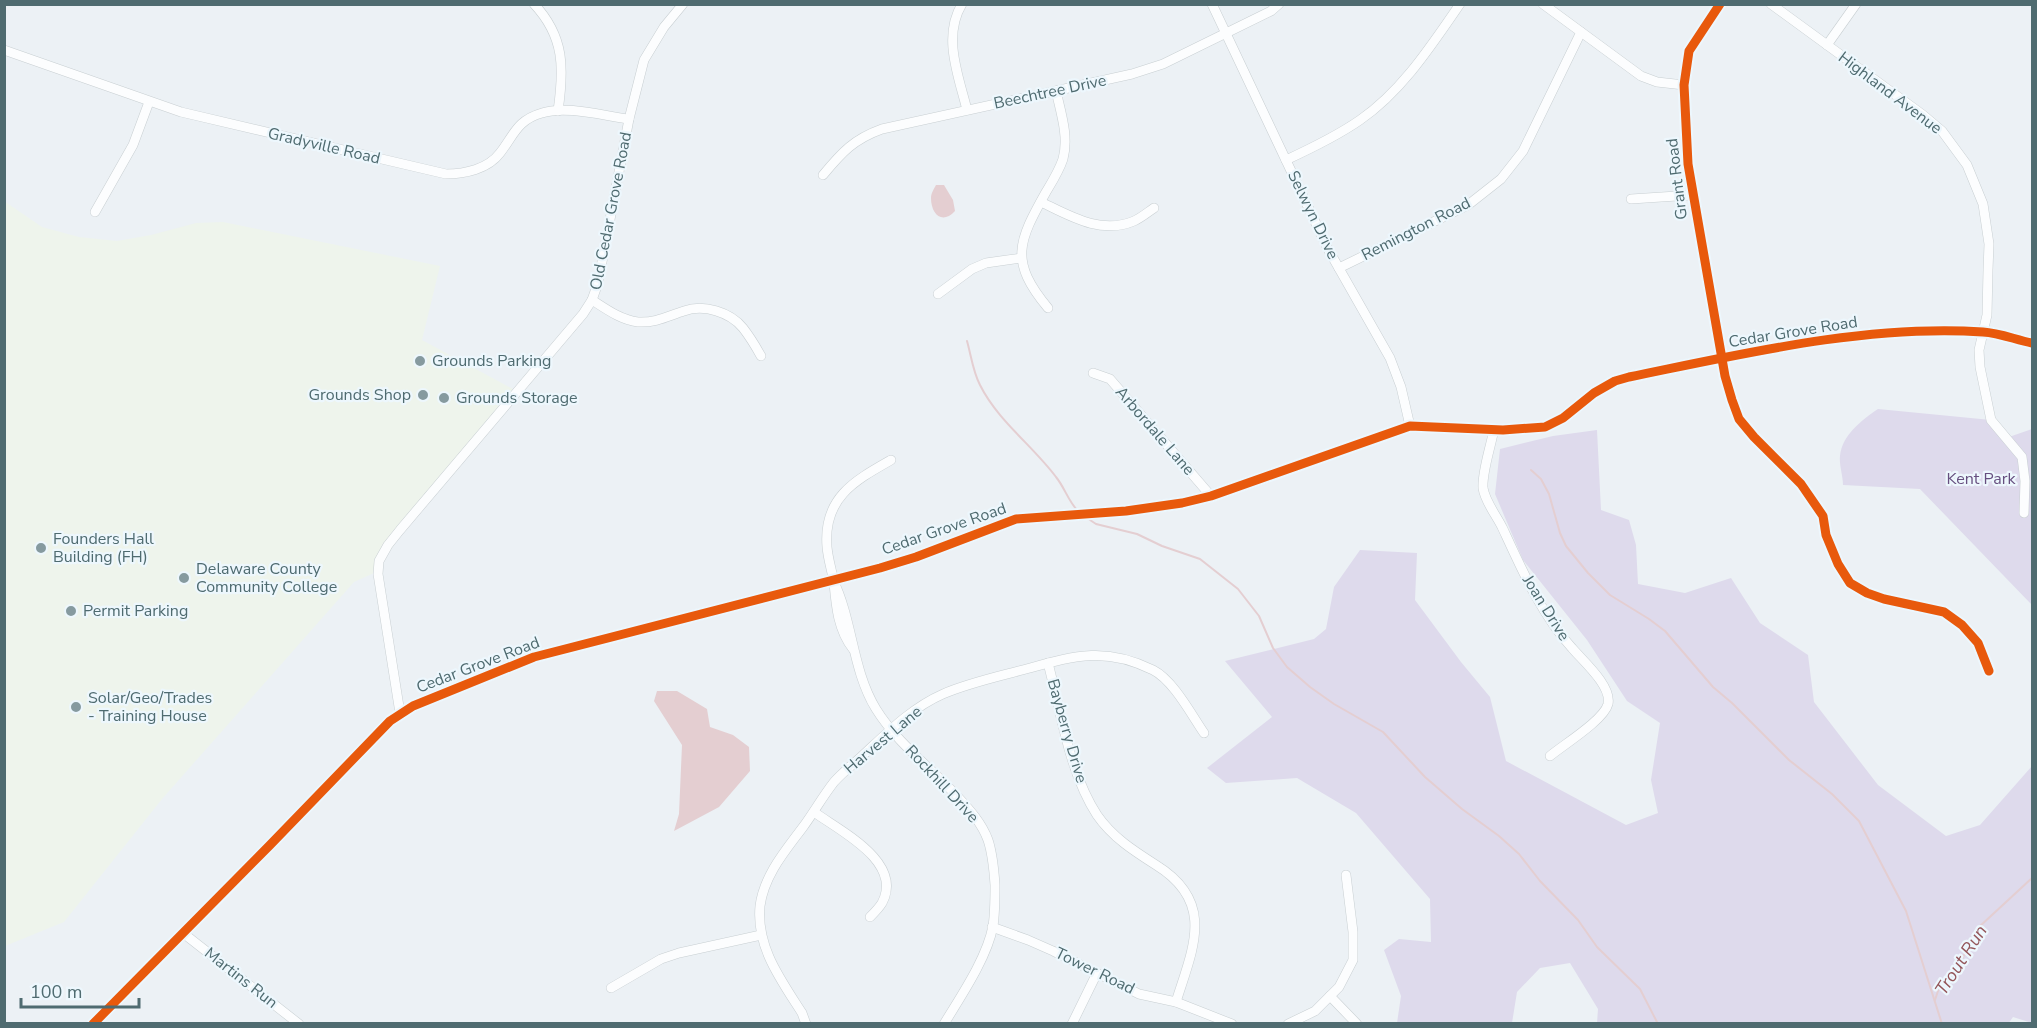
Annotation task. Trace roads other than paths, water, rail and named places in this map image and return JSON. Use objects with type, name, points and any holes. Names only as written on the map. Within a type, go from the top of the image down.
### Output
[{"type":"street","points":[[534,4],[549,23],[561,57],[562,82],[558,111]]},
{"type":"street","name":"Old Cedar Grove Road","points":[[400,713],[380,587],[379,561],[399,530],[583,314],[592,300],[602,265],[629,120],[644,60],[664,27],[683,4]]},
{"type":"street","points":[[962,4],[952,27],[953,48],[967,110]]},
{"type":"street","name":"Selwyn Drive","points":[[1212,4],[1339,268],[1390,358],[1401,387],[1410,426]]},
{"type":"street","name":"Beechtree Drive","points":[[824,175],[849,146],[864,136],[882,129],[1148,70],[1271,11],[1279,4]]},
{"type":"street","points":[[1286,160],[1335,136],[1361,120],[1382,102],[1420,60],[1460,4]]},
{"type":"street","points":[[1543,4],[1641,76],[1657,82],[1684,85]]},
{"type":"street","name":"Grant Road","points":[[1720,4],[1689,51],[1684,85],[1687,153],[1692,195],[1722,358],[1732,400],[1739,418],[1812,498],[1823,516],[1826,535],[1838,564],[1850,583],[1867,593],[1884,599],[1944,612],[1962,625],[1978,644],[1989,671]]},
{"type":"street","name":"Highland Avenue","points":[[1771,4],[1923,115],[1942,131],[1967,165],[1983,204],[1989,244],[1987,315],[1979,350],[1985,398],[1991,420],[2022,458],[2025,481],[2024,513]]},
{"type":"street","points":[[1827,45],[1856,4]]},
{"type":"street","name":"Remington Road","points":[[1339,268],[1468,205],[1501,179],[1523,151],[1581,32]]},
{"type":"street","name":"Gradyville Road","points":[[4,50],[149,102],[209,119],[446,174],[461,174],[492,161],[500,153],[513,131],[539,113],[558,111],[629,120]]},
{"type":"street","points":[[1048,308],[1029,283],[1021,258],[1025,234],[1058,172],[1065,146],[1065,134],[1056,91]]},
{"type":"street","points":[[94,212],[133,145],[149,102]]},
{"type":"street","points":[[1631,198],[1692,195]]},
{"type":"street","points":[[1041,202],[1084,222],[1099,226],[1134,221],[1154,208]]},
{"type":"street","points":[[938,294],[972,269],[986,263],[1021,258]]},
{"type":"street","points":[[592,300],[618,316],[639,322],[663,320],[686,310],[703,308],[712,310],[733,319],[743,328],[761,356]]},
{"type":"street","name":"Cedar Grove Road","points":[[93,1023],[400,713],[534,657],[916,557],[1016,519],[1126,511],[1182,503],[1211,496],[1410,426],[1494,429],[1545,427],[1563,418],[1594,393],[1615,381],[1722,358],[1879,334],[1923,331],[1983,332],[2032,343]]},
{"type":"street","name":"Arbordale Lane","points":[[1093,373],[1110,379],[1211,496]]},
{"type":"street","name":"Joan Drive","points":[[1494,429],[1483,478],[1485,496],[1513,553],[1548,615],[1608,694],[1606,708],[1602,715],[1550,756]]},
{"type":"street","name":"Rockhill Drive","points":[[891,460],[851,484],[837,500],[832,511],[826,541],[835,603],[844,638],[855,652],[865,686],[876,709],[921,762],[956,794],[976,818],[988,839],[994,864],[995,894],[992,927],[968,985],[944,1023]]},
{"type":"street","name":"Harvest Lane","points":[[806,1023],[768,955],[761,934],[760,905],[767,882],[777,864],[836,780],[891,729],[920,707],[942,694],[970,684],[1080,655],[1105,655],[1131,661],[1156,671],[1174,689],[1204,733]]},
{"type":"street","name":"Bayberry Drive","points":[[1048,663],[1074,765],[1097,814],[1110,831],[1128,847],[1173,878],[1182,887],[1192,905],[1196,923],[1194,946],[1176,1002]]},
{"type":"street","points":[[814,812],[866,849],[878,861],[885,874],[886,892],[882,904],[870,917]]},
{"type":"street","points":[[1288,1023],[1315,1011],[1339,987],[1353,960],[1353,932],[1346,875]]},
{"type":"street","name":"Tower Road","points":[[992,927],[1028,940],[1139,994],[1176,1002],[1232,1023]]},
{"type":"street","name":"Martins Run","points":[[183,933],[299,1023]]},
{"type":"street","points":[[611,988],[661,959],[761,934]]},
{"type":"street","points":[[1072,1023],[1097,974]]},
{"type":"street","points":[[1330,996],[1357,1023]]},
{"type":"waterway","points":[[967,341],[976,375],[987,398],[1056,477],[1078,511]]},
{"type":"waterway","points":[[1531,470],[1541,479],[1549,494],[1566,546],[1588,573],[1610,595],[1665,631],[1713,687],[1789,760],[1832,794],[1859,821],[1906,911],[1942,1024]]},
{"type":"waterway","points":[[1087,518],[1096,524],[1137,534],[1162,546],[1200,559],[1238,589],[1259,616],[1273,648],[1287,667],[1334,704],[1383,732],[1425,777],[1519,854],[1540,881],[1578,920],[1597,947],[1640,989],[1658,1024]]},
{"type":"waterway","name":"Trout Run","points":[[1935,1000],[1940,985],[1962,959],[1979,927],[2032,878]]},
{"type":"place","name":"Grounds Parking","points":[[420,361]]},
{"type":"place","name":"Grounds Shop","points":[[423,395]]},
{"type":"place","name":"Grounds Storage","points":[[444,398]]},
{"type":"place","name":"Founders Hall Building (FH)","points":[[41,548]]},
{"type":"place","name":"Delaware County Community College","points":[[184,578]]},
{"type":"place","name":"Permit Parking","points":[[71,611]]},
{"type":"place","name":"Solar/Geo/Trades - Training House","points":[[76,707]]},
{"type":"park label","name":"Kent Park","points":[[1981,479]]}]
